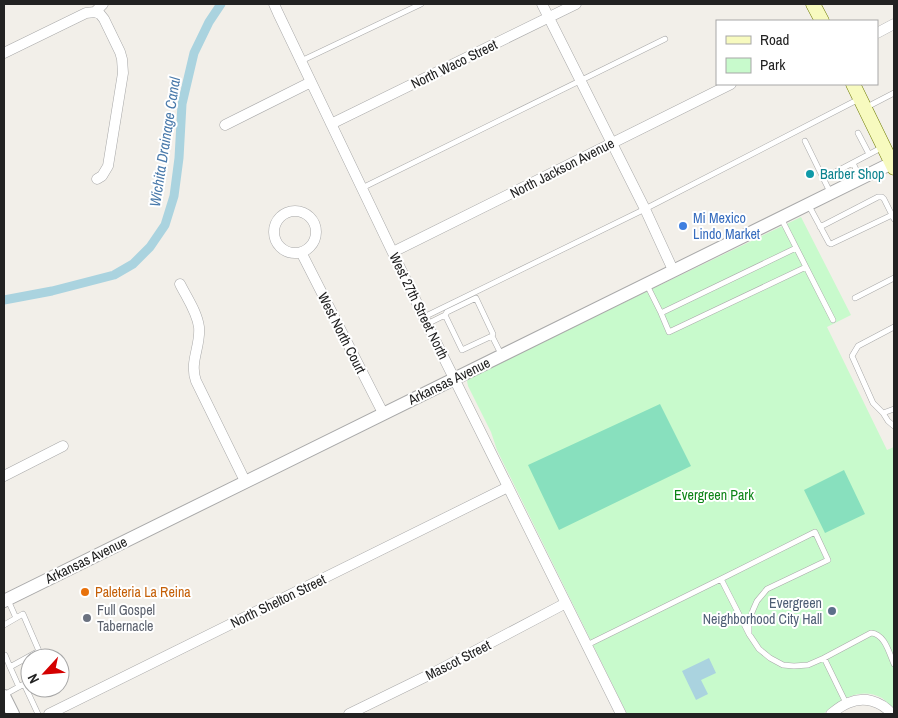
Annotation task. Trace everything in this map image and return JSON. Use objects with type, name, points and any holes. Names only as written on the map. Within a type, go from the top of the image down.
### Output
[{"type":"main road","points":[[813,4],[821,20]]},
{"type":"main road","points":[[853,85],[893,164]]},
{"type":"street","points":[[95,12],[102,4]]},
{"type":"street","name":"West 27th Street North","points":[[274,4],[426,321],[621,714]]},
{"type":"street","points":[[542,4],[673,270]]},
{"type":"street","name":"North Waco Street","points":[[331,124],[576,4]]},
{"type":"street","points":[[4,53],[86,13],[95,12],[104,19],[120,52],[123,72],[108,166],[97,179]]},
{"type":"street","points":[[878,32],[894,24]]},
{"type":"street","points":[[225,125],[311,82]]},
{"type":"street","name":"North Jackson Avenue","points":[[393,252],[729,85]]},
{"type":"street","name":"Arkansas Avenue","points":[[5,600],[646,283],[860,178],[893,164]]},
{"type":"street","points":[[289,212],[303,213],[313,223],[315,237],[307,249],[301,252],[288,252],[282,249],[275,238],[274,232],[278,220],[289,212]]},
{"type":"street","name":"West North Court","points":[[301,252],[383,413]]},
{"type":"street","points":[[180,284],[196,315],[199,328],[193,373],[245,481]]},
{"type":"street","points":[[4,476],[64,446]]},
{"type":"street","name":"North Shelton Street","points":[[49,714],[508,487]]},
{"type":"street","name":"Mascot Street","points":[[349,714],[566,604]]},
{"type":"street","points":[[4,695],[13,714]]},
{"type":"street","points":[[831,714],[846,703],[857,700],[871,700],[892,712]]},
{"type":"lane","points":[[301,61],[421,4]]},
{"type":"lane","points":[[362,188],[665,39]]},
{"type":"lane","points":[[426,321],[644,209],[862,103],[894,94]]},
{"type":"lane","points":[[858,133],[869,154]]},
{"type":"lane","points":[[805,141],[831,193]]},
{"type":"lane","points":[[824,178],[884,147]]},
{"type":"lane","points":[[853,163],[860,178]]},
{"type":"lane","points":[[808,204],[829,243],[831,244],[893,217],[884,199],[878,197],[820,226]]},
{"type":"lane","points":[[781,217],[833,320]]},
{"type":"lane","points":[[661,313],[796,248]]},
{"type":"lane","points":[[646,283],[669,332],[806,268]]},
{"type":"lane","points":[[855,298],[894,278]]},
{"type":"lane","points":[[426,321],[445,315],[447,312],[476,298],[502,355]]},
{"type":"lane","points":[[445,315],[462,350],[492,336]]},
{"type":"lane","points":[[894,327],[858,346],[852,356],[873,403],[894,426]]},
{"type":"lane","points":[[883,413],[894,409]]},
{"type":"lane","points":[[587,646],[815,532],[828,560],[767,589],[753,610],[749,621],[749,634]]},
{"type":"lane","points":[[721,579],[758,649],[783,665],[808,666],[871,633],[882,638],[894,664]]},
{"type":"lane","points":[[5,600],[16,618]]},
{"type":"lane","points":[[4,625],[23,614],[39,651],[10,667]]},
{"type":"lane","points":[[4,655],[19,687]]},
{"type":"lane","points":[[824,658],[846,703]]},
{"type":"lane","points":[[4,695],[24,684],[38,714]]},
{"type":"green space","name":"Evergreen Park","points":[[801,217],[851,315],[827,327],[887,450],[894,447],[894,709],[882,698],[865,693],[850,696],[823,714],[627,714],[497,450],[491,432],[467,381],[470,377]]},
{"type":"green space","points":[[660,404],[691,466],[559,530],[528,465]]},
{"type":"green space","points":[[844,470],[865,514],[825,533],[804,490]]},
{"type":"water","points":[[709,658],[716,673],[701,680],[708,694],[696,700],[682,671]]},
{"type":"waterway","name":"Wichita Drainage Canal","points":[[4,300],[52,291],[114,275],[133,264],[150,247],[165,225],[174,196],[179,158],[182,104],[194,53],[209,22],[221,4]]},
{"type":"place","name":"Barber Shop","points":[[810,174]]},
{"type":"place","name":"Mi Mexico Lindo Market","points":[[683,226]]},
{"type":"place","name":"Paleteria La Reina","points":[[85,592]]},
{"type":"place","name":"Evergreen Neighborhood City Hall","points":[[832,611]]},
{"type":"place","name":"Full Gospel Tabernacle","points":[[87,618]]}]
